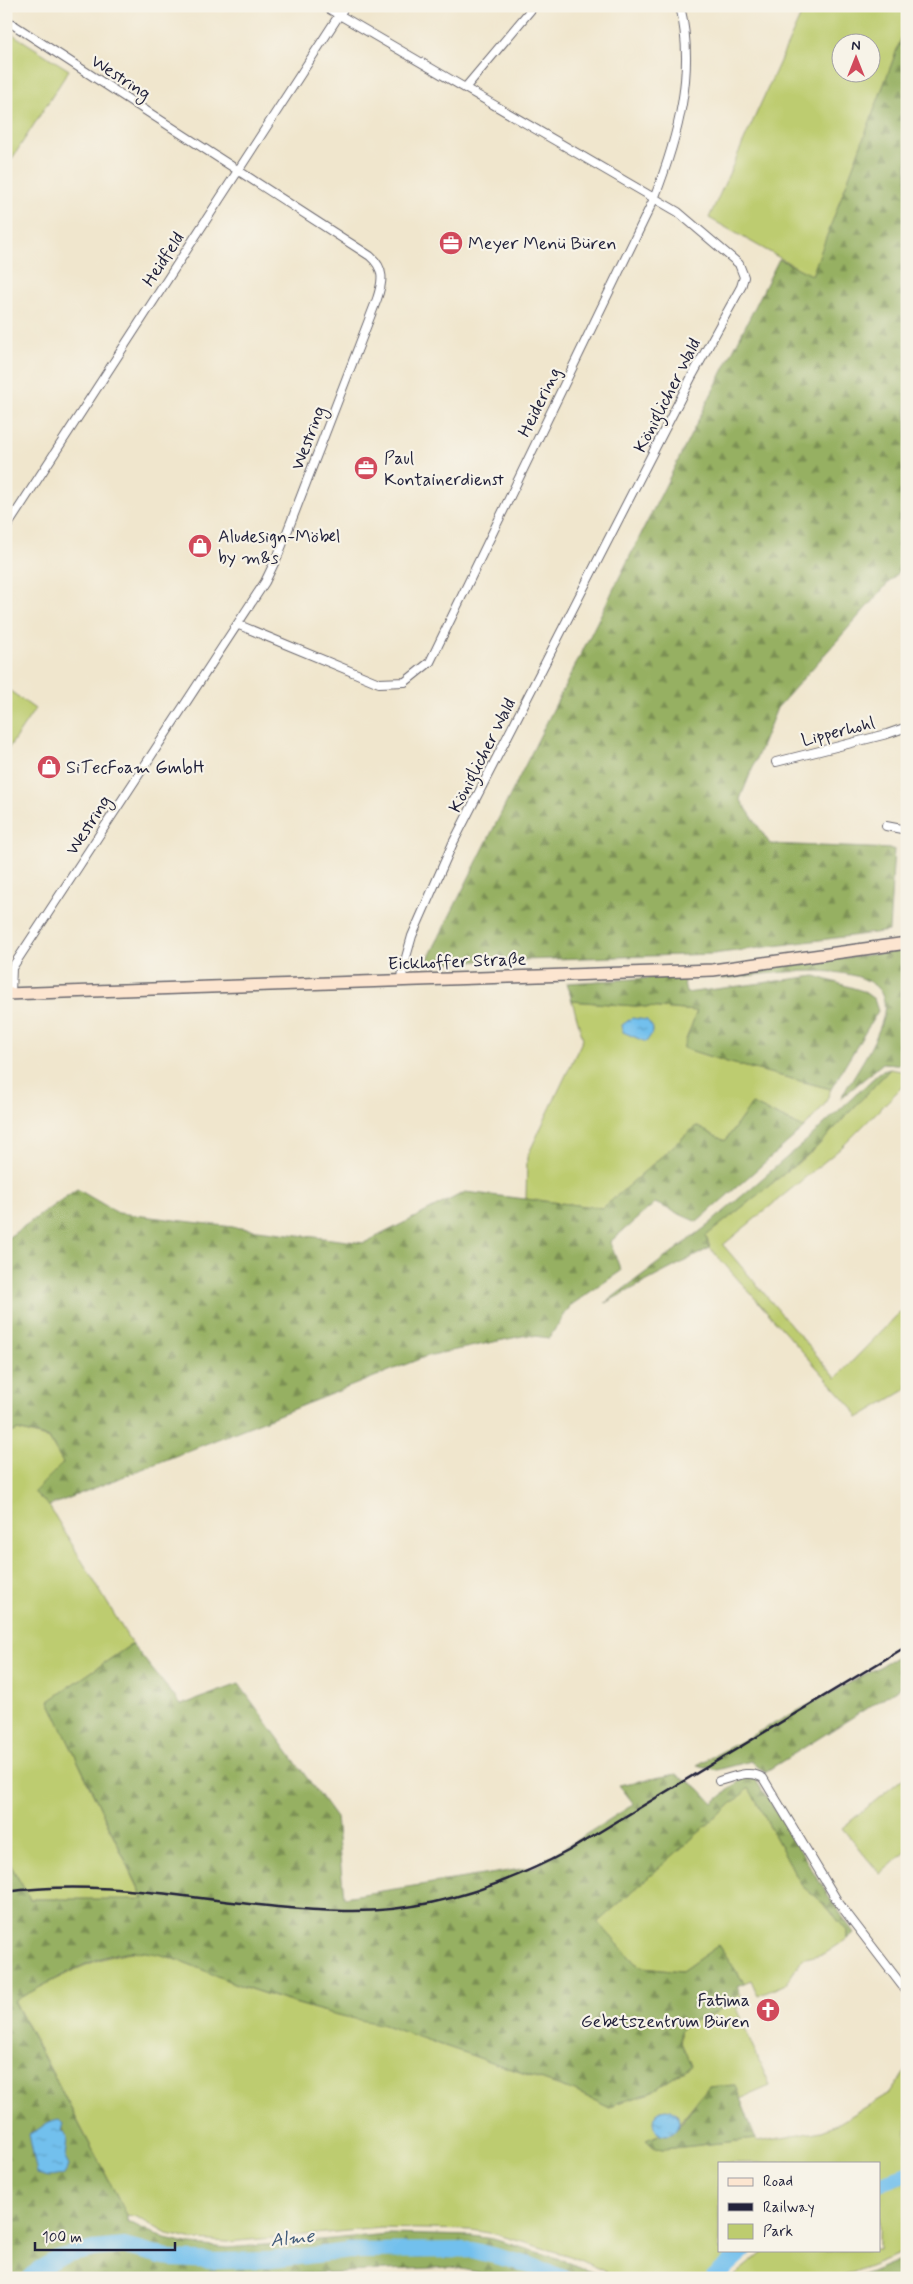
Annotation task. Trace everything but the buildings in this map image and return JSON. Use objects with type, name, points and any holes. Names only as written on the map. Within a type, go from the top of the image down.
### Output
[{"type":"main road","name":"Eickhoffer Straße","points":[[8,994],[713,970],[907,943]]},
{"type":"street","name":"Königlicher Wald","points":[[324,6],[678,212],[740,264],[743,271],[743,282],[692,376],[454,843],[412,936],[403,968],[402,981]]},
{"type":"street","name":"Heidfeld","points":[[6,528],[345,6]]},
{"type":"street","points":[[465,88],[534,6]]},
{"type":"street","name":"Heidering","points":[[238,625],[379,682],[405,682],[430,662],[654,199],[667,165],[683,105],[687,58],[680,6]]},
{"type":"street","name":"Westring","points":[[6,20],[370,256],[382,270],[377,299],[279,553],[238,625],[12,968],[8,994]]},
{"type":"street","name":"Lipperhohl","points":[[776,762],[887,734],[907,727]]},
{"type":"street","points":[[886,826],[907,830]]},
{"type":"street","points":[[719,1781],[744,1774],[756,1774],[763,1778],[838,1902],[907,1992]]},
{"type":"green space","points":[[805,6],[907,6],[907,23],[812,276],[709,218]]},
{"type":"green space","points":[[907,23],[907,562],[777,708],[740,799],[770,844],[894,849],[889,931],[713,954],[426,963],[779,259],[812,275]]},
{"type":"green space","points":[[6,30],[69,70],[6,168]]},
{"type":"green space","points":[[6,688],[35,709],[6,752]]},
{"type":"green space","points":[[907,950],[907,1065],[883,1063],[840,1099],[877,1034],[884,1013],[881,993],[867,981],[846,974],[819,971],[762,974],[721,979],[731,972]]},
{"type":"green space","points":[[683,976],[686,993],[815,976],[863,991],[874,999],[878,1011],[831,1089],[727,1062],[683,1048],[697,1011],[572,1001],[567,983]]},
{"type":"green space","points":[[572,1001],[697,1011],[683,1048],[727,1062],[831,1089],[825,1104],[804,1128],[752,1104],[725,1141],[695,1127],[603,1208],[526,1199],[527,1157],[583,1039]]},
{"type":"green space","points":[[890,1069],[907,1072],[907,1082],[841,1148],[723,1245],[836,1378],[907,1305],[907,1389],[858,1418],[852,1407],[710,1248],[706,1236],[815,1149]]},
{"type":"green space","points":[[890,1069],[815,1149],[706,1236],[710,1248],[605,1303],[707,1226],[807,1140],[880,1072]]},
{"type":"green space","points":[[752,1104],[804,1128],[697,1222],[655,1203],[610,1242],[621,1271],[571,1305],[549,1338],[527,1335],[427,1356],[49,1506],[34,1492],[63,1463],[49,1438],[18,1430],[6,1435],[6,1239],[77,1189],[118,1213],[364,1243],[465,1192],[603,1208],[696,1126],[725,1141]]},
{"type":"green space","points":[[18,1430],[49,1439],[63,1463],[34,1492],[49,1506],[132,1644],[49,1701],[144,1900],[30,1899],[6,1857],[6,1518],[8,1489],[6,1485],[6,1435]]},
{"type":"green space","points":[[132,1644],[181,1705],[239,1684],[336,1818],[344,1897],[534,1867],[634,1804],[619,1785],[676,1774],[699,1788],[713,1803],[743,1778],[755,1779],[854,1933],[847,1939],[847,1931],[825,1905],[802,1886],[749,1788],[598,1922],[635,1963],[642,1967],[682,1971],[719,1945],[744,1983],[737,1986],[740,1993],[722,2008],[711,2015],[690,2022],[680,2031],[680,2040],[691,2066],[648,2094],[617,2103],[610,2108],[575,2091],[381,2024],[329,2013],[278,1998],[231,1982],[186,1963],[156,1954],[126,1952],[98,1959],[14,2001],[127,2215],[127,2221],[165,2239],[192,2245],[229,2248],[388,2234],[472,2236],[493,2239],[560,2259],[606,2278],[503,2278],[452,2267],[216,2278],[6,2278],[6,1857],[30,1899],[144,1899],[49,1701]]},
{"type":"green space","points":[[907,1652],[907,1683],[765,1772],[751,1761],[717,1770],[697,1765]]},
{"type":"green space","points":[[907,1775],[907,1851],[880,1874],[842,1828]]},
{"type":"green space","points":[[749,1788],[802,1886],[825,1905],[847,1931],[847,1939],[826,1953],[802,1959],[786,1984],[758,1996],[751,1980],[744,1983],[719,1945],[682,1971],[642,1967],[635,1963],[597,1922]]},
{"type":"green space","points":[[143,1951],[156,1953],[278,1998],[329,2013],[381,2024],[575,2091],[610,2108],[617,2103],[648,2094],[691,2066],[680,2040],[680,2031],[684,2025],[712,2014],[740,1993],[744,2004],[736,2008],[770,2086],[740,2099],[735,2085],[708,2087],[679,2123],[677,2114],[669,2110],[657,2132],[661,2134],[646,2140],[655,2148],[664,2149],[756,2139],[757,2142],[822,2131],[834,2126],[891,2092],[907,2069],[907,2170],[880,2179],[880,2162],[718,2162],[718,2252],[732,2252],[707,2278],[620,2278],[570,2256],[495,2234],[471,2230],[380,2228],[228,2242],[194,2240],[167,2234],[137,2217],[127,2215],[14,2000],[93,1962],[126,1953]]},
{"type":"green space","points":[[735,2085],[756,2139],[664,2149],[655,2148],[646,2140],[661,2134],[673,2133],[708,2087]]},
{"type":"green space","points":[[907,2182],[907,2251],[839,2278],[731,2278],[763,2252],[880,2252],[880,2192]]},
{"type":"green space","points":[[907,2257],[907,2275],[901,2278],[856,2278]]},
{"type":"water","points":[[632,1018],[647,1020],[653,1028],[646,1042],[623,1032],[622,1025]]},
{"type":"water","points":[[666,2109],[675,2113],[679,2122],[675,2131],[666,2135],[657,2131],[653,2122],[657,2113]]},
{"type":"water","points":[[59,2119],[63,2123],[61,2131],[67,2137],[65,2158],[69,2166],[63,2175],[49,2177],[37,2174],[29,2134]]},
{"type":"waterway","name":"Alme","points":[[880,2184],[907,2174]]},
{"type":"waterway","name":"Alme","points":[[30,2278],[39,2269],[60,2257],[94,2249],[124,2246],[172,2259],[218,2261],[270,2260],[350,2251],[472,2250],[530,2265],[564,2278]]},
{"type":"waterway","name":"Alme","points":[[713,2278],[742,2252]]},
{"type":"railway","points":[[6,1892],[49,1888],[133,1890],[260,1905],[344,1911],[374,1911],[403,1908],[460,1896],[515,1876],[568,1851],[907,1646]]},
{"type":"place","name":"Meyer Menü Büren","points":[[451,243]]},
{"type":"place","name":"Paul Kontainerdienst","points":[[366,468]]},
{"type":"place","name":"Aludesign-Möbel by m&s","points":[[200,546]]},
{"type":"place","name":"SiTecFoam GmbH","points":[[49,767]]},
{"type":"place","name":"Fatima Gebetszentrum Büren","points":[[768,2010]]}]
